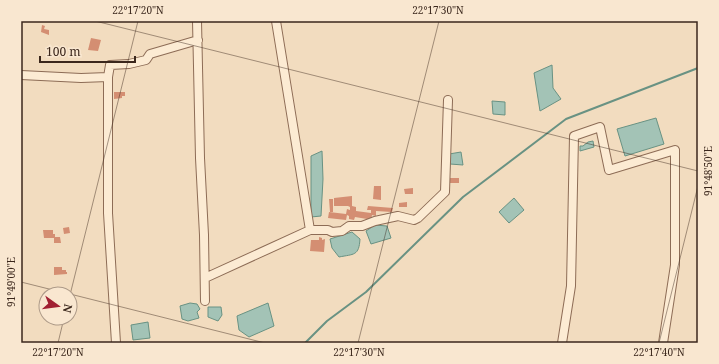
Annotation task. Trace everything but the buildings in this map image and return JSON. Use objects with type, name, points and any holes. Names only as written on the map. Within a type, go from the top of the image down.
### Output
[{"type":"street","points":[[197,21],[205,301]]},
{"type":"street","points":[[276,21],[310,230]]},
{"type":"street","points":[[116,343],[108,213],[108,77],[110,65],[138,63],[146,60],[150,54],[198,40]]},
{"type":"street","points":[[21,75],[81,78],[108,77]]},
{"type":"street","points":[[205,278],[310,230],[328,230],[332,232],[342,231],[349,226],[362,226],[375,221],[398,216],[414,220],[418,218],[438,201],[445,192],[448,100]]},
{"type":"street","points":[[562,343],[571,286],[574,136],[600,127],[609,170],[675,150],[675,265],[663,343]]},
{"type":"shaded area","points":[[552,65],[553,88],[561,99],[540,111],[534,73]]},
{"type":"shaded area","points":[[492,101],[505,102],[505,115],[493,114]]},
{"type":"shaded area","points":[[656,118],[664,144],[625,156],[617,129]]},
{"type":"shaded area","points":[[593,141],[594,147],[580,151],[580,146]]},
{"type":"shaded area","points":[[322,151],[323,179],[321,216],[311,217],[311,156]]},
{"type":"shaded area","points":[[461,152],[463,165],[450,164],[449,154]]},
{"type":"shaded area","points":[[514,198],[524,210],[509,223],[499,212]]},
{"type":"shaded area","points":[[375,225],[387,226],[391,238],[371,244],[366,231]]},
{"type":"shaded area","points":[[352,232],[360,239],[357,251],[352,254],[339,257],[332,248],[330,239]]},
{"type":"shaded area","points":[[190,303],[197,304],[200,309],[197,312],[199,318],[188,321],[182,319],[180,306]]},
{"type":"shaded area","points":[[268,303],[274,326],[249,337],[239,330],[237,316]]},
{"type":"shaded area","points":[[208,307],[221,307],[222,315],[218,321],[208,317]]},
{"type":"shaded area","points":[[148,322],[150,338],[133,340],[131,325]]},
{"type":"waterway","points":[[305,343],[327,321],[366,292],[463,197],[566,119],[698,68]]}]
